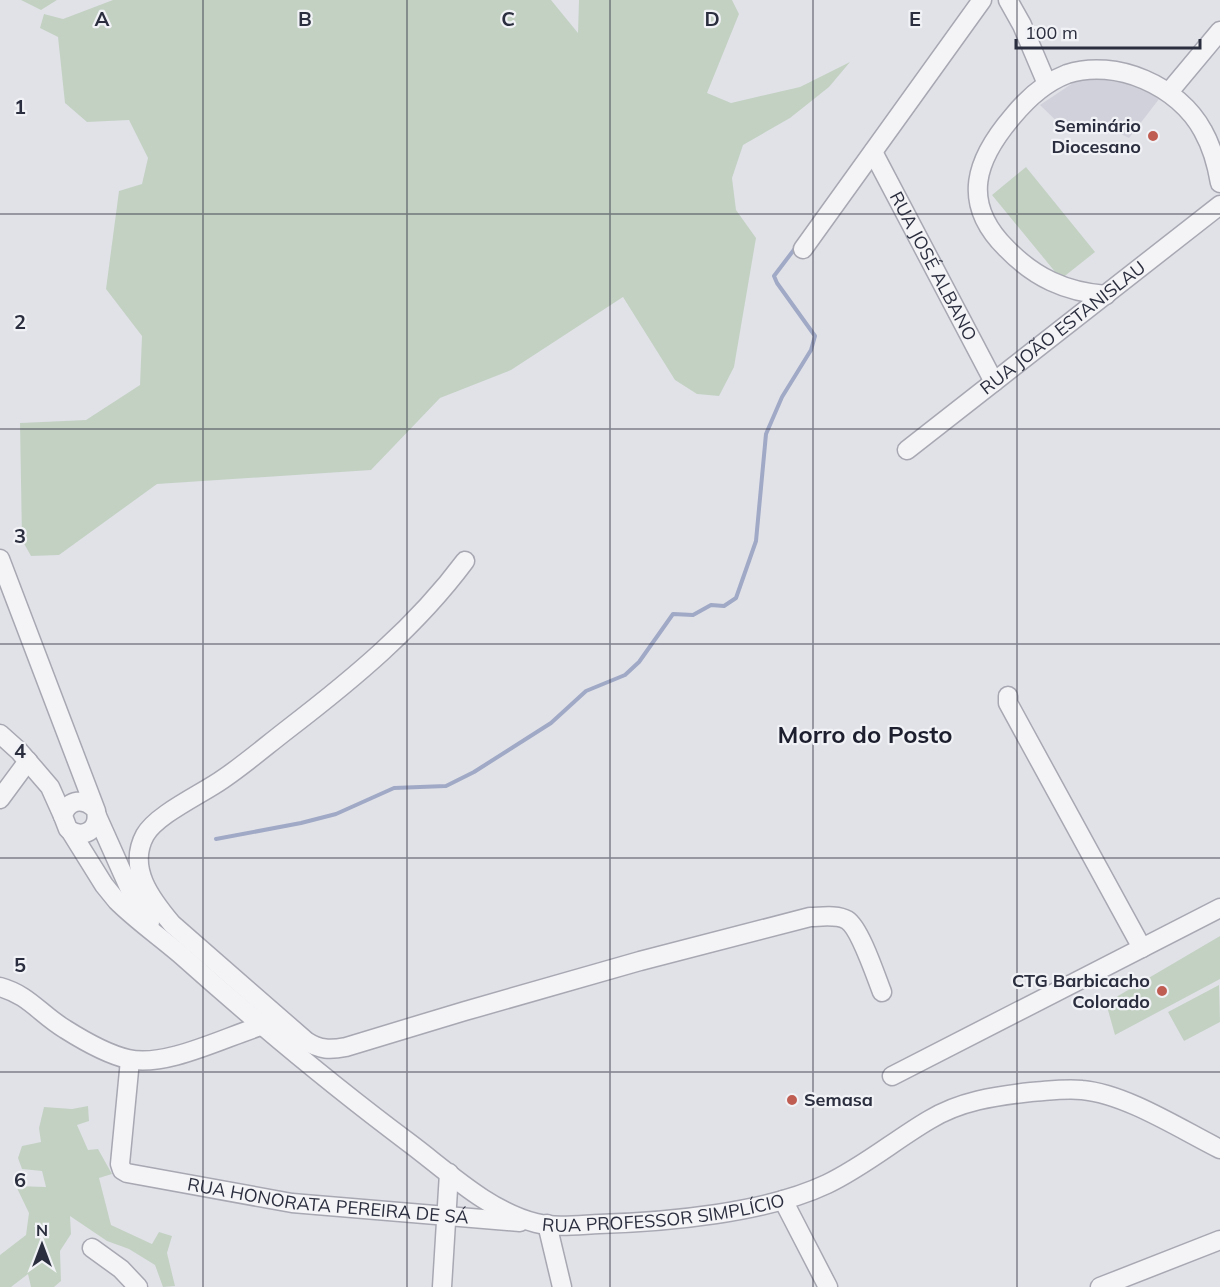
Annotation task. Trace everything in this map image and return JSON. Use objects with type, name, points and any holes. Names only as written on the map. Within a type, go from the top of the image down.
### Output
[{"type":"street","points":[[803,249],[981,0]]},
{"type":"street","points":[[1008,0],[1022,25],[1047,84]]},
{"type":"street","points":[[1169,92],[1220,31]]},
{"type":"street","points":[[1106,294],[1069,289],[1036,274],[1001,243],[987,222],[980,206],[979,174],[992,142],[1019,109],[1047,84],[1065,75],[1083,70],[1099,70],[1135,76],[1169,92],[1187,108],[1203,130],[1213,153],[1220,183]]},
{"type":"street","name":"RUA JOSÉ ALBANO","points":[[873,152],[994,382]]},
{"type":"street","name":"RUA JOÃO ESTANISLAU","points":[[907,450],[1220,206]]},
{"type":"street","points":[[0,559],[40,668],[72,771],[69,817],[76,834],[87,833],[94,826],[95,812],[84,801],[69,817]]},
{"type":"street","points":[[465,561],[442,592],[362,670],[222,780],[154,823],[145,835],[139,869],[144,886],[172,924],[306,1041],[317,1048],[330,1050],[673,952],[810,916],[834,916],[848,920],[858,933],[882,992]]},
{"type":"street","name":"RUA PROFESSOR SIMPLÍCIO","points":[[40,668],[95,812],[138,906],[166,942]]},
{"type":"street","points":[[1008,696],[1008,703],[1142,948]]},
{"type":"street","name":"RUA PROFESSOR SIMPLÍCIO","points":[[0,734],[28,761],[50,787],[69,817],[104,885],[117,901],[321,1076],[499,1208],[542,1224],[609,1224],[664,1220],[783,1200],[827,1184],[848,1173],[931,1118],[955,1107],[978,1100],[1062,1089],[1081,1089],[1101,1093],[1140,1108],[1220,1149]]},
{"type":"street","points":[[0,799],[28,761]]},
{"type":"street","points":[[892,1076],[1220,908]]},
{"type":"street","points":[[0,987],[13,990],[26,997],[49,1018],[80,1038],[130,1060],[181,1054],[261,1026]]},
{"type":"street","name":"RUA HONORATA PEREIRA DE SÁ","points":[[130,1060],[120,1164],[122,1170],[127,1173],[272,1200],[542,1224]]},
{"type":"street","points":[[442,1287],[449,1173]]},
{"type":"street","points":[[783,1200],[828,1287]]},
{"type":"street","points":[[542,1224],[562,1287]]},
{"type":"street","points":[[1100,1287],[1220,1240]]},
{"type":"street","points":[[92,1248],[121,1269],[138,1287]]},
{"type":"shaded area","points":[[1085,75],[1119,78],[1150,92],[1159,99],[1129,138],[1113,130],[1097,126],[1067,131],[1040,105]]},
{"type":"green space","points":[[21,0],[57,0],[41,10]]},
{"type":"green space","points":[[113,0],[551,0],[578,33],[579,0],[732,0],[739,14],[707,93],[731,103],[800,87],[850,62],[829,87],[790,118],[743,145],[732,178],[736,210],[756,238],[734,367],[719,396],[697,394],[675,380],[623,297],[511,370],[440,398],[371,470],[157,484],[59,555],[31,556],[22,540],[20,423],[86,420],[140,385],[142,336],[106,289],[119,191],[142,184],[148,158],[129,120],[87,122],[65,103],[58,37],[40,28],[44,14],[63,19]]},
{"type":"green space","points":[[1026,167],[1095,252],[1061,279],[992,195]]},
{"type":"green space","name":"CTG Barbicacho Colorado","points":[[1220,936],[1220,979],[1115,1035],[1106,1003]]},
{"type":"green space","points":[[1219,985],[1220,1022],[1184,1041],[1168,1012]]},
{"type":"green space","points":[[88,1106],[89,1121],[77,1125],[88,1150],[98,1149],[112,1174],[99,1178],[111,1225],[152,1244],[159,1232],[172,1236],[167,1253],[175,1286],[163,1287],[155,1265],[129,1249],[107,1241],[70,1216],[71,1234],[60,1251],[61,1281],[54,1287],[31,1287],[28,1274],[11,1287],[0,1287],[0,1255],[26,1235],[29,1213],[16,1186],[46,1187],[42,1171],[22,1169],[18,1158],[22,1146],[41,1142],[39,1128],[44,1107],[72,1109]]},
{"type":"waterway","points":[[216,839],[336,814],[394,788],[446,786],[474,772],[551,723],[586,691],[625,675],[639,662],[673,614],[693,615],[711,605],[724,606],[736,598],[756,541],[766,434],[782,397],[811,350],[815,336],[774,276],[796,247]]},
{"type":"place","name":"Seminário Diocesano","points":[[1153,136]]},
{"type":"place","name":"CTG Barbicacho Colorado","points":[[1162,991]]},
{"type":"place","name":"Semasa","points":[[792,1100]]},
{"type":"district","name":"Morro do Posto","points":[[865,735]]}]
